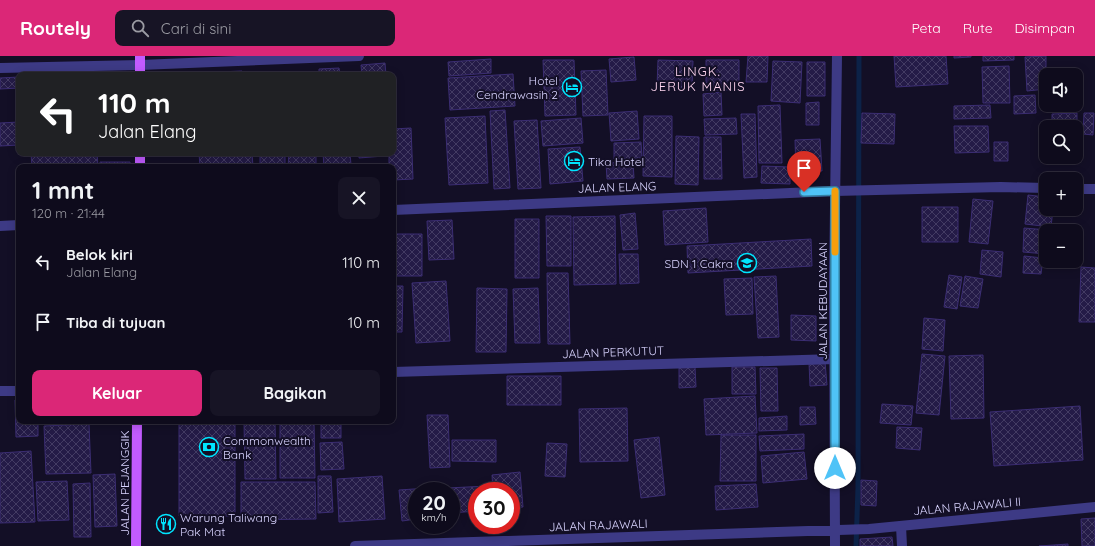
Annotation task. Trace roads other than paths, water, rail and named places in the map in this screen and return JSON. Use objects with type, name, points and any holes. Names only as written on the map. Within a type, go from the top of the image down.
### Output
[{"type":"main road","name":"JALAN PEJANGGIK","points":[[136,546],[137,424]]},
{"type":"street","points":[[0,68],[140,65],[360,56]]},
{"type":"street","name":"JALAN KEBUDAYAAN","points":[[835,546],[839,530],[834,359],[839,191],[837,56]]},
{"type":"street","name":"JALAN ELANG","points":[[396,210],[839,191],[1001,187],[1039,188]]},
{"type":"street","points":[[1083,189],[1095,189]]},
{"type":"street","points":[[0,226],[16,225]]},
{"type":"street","name":"JALAN PERKUTUT","points":[[396,372],[834,359]]},
{"type":"street","points":[[0,391],[16,391]]},
{"type":"street","name":"JALAN RAJAWALI II","points":[[839,530],[868,529],[1095,507]]},
{"type":"street","points":[[901,526],[902,546]]},
{"type":"street","name":"JALAN RAJAWALI","points":[[355,546],[839,530]]},
{"type":"waterway","points":[[856,546],[858,487],[859,56]]},
{"type":"place","name":"Hotel Cendrawasih 2","points":[[572,87]]},
{"type":"place","name":"Tika Hotel","points":[[574,161]]},
{"type":"place","name":"SDN 1 Cakra","points":[[747,263]]},
{"type":"place","name":"Commonwealth Bank","points":[[209,447]]},
{"type":"place","name":"Warung Taliwang Pak Mat","points":[[166,524]]},
{"type":"district","name":"LINGK. JERUK MANIS","points":[[698,78]]}]
